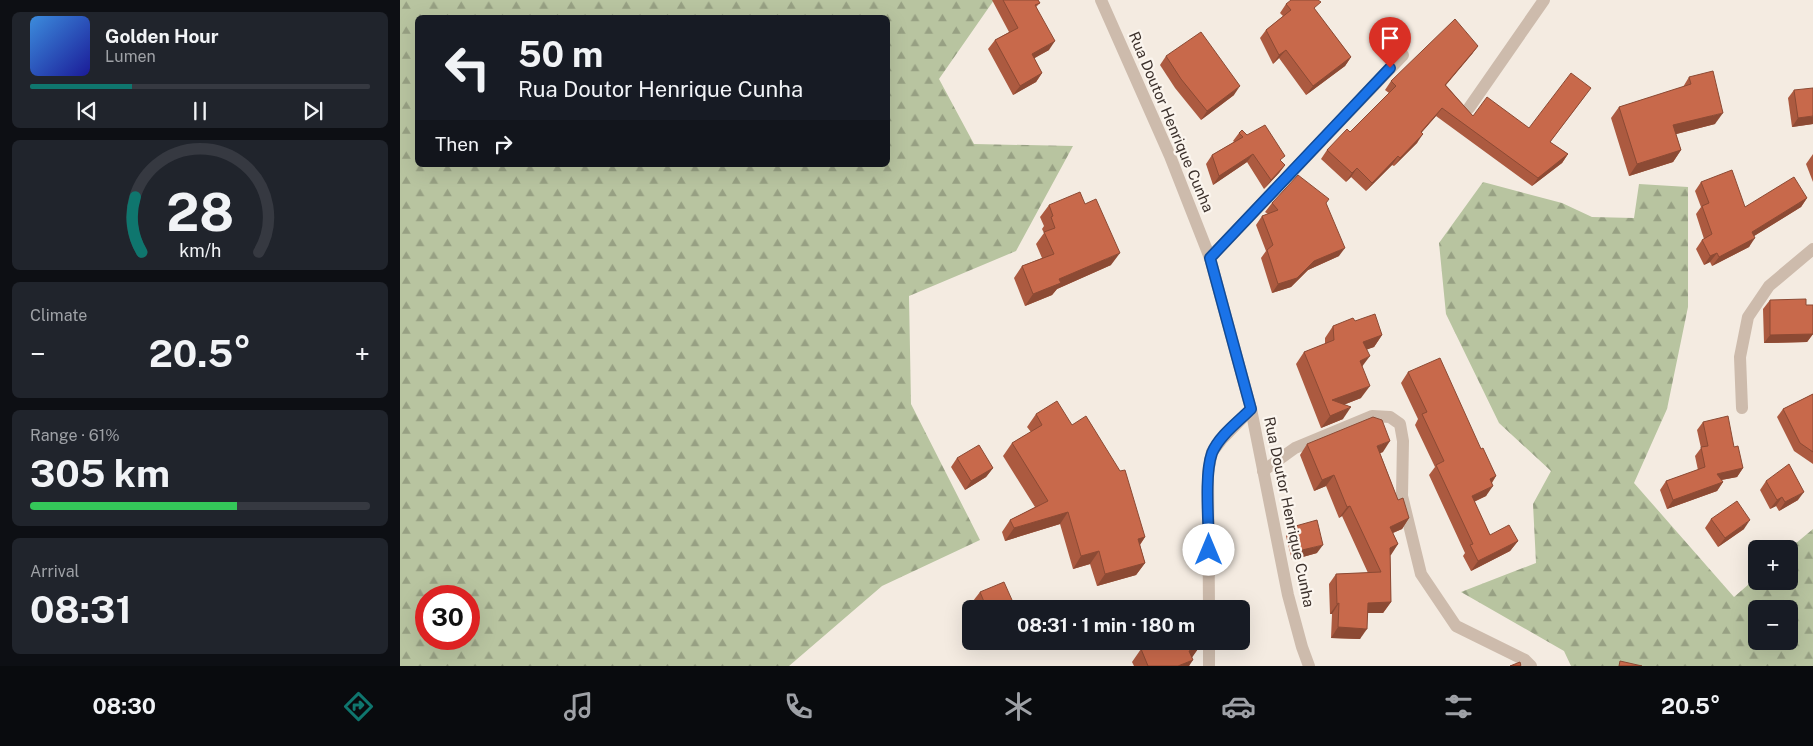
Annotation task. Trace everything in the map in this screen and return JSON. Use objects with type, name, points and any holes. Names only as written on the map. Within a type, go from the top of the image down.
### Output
[{"type":"street","name":"Rua Doutor Henrique Cunha","points":[[1101,0],[1160,134],[1210,258],[1251,409],[1288,595],[1309,666]]},
{"type":"street","points":[[1469,108],[1544,0]]},
{"type":"street","points":[[1210,258],[1404,55]]},
{"type":"street","points":[[1742,408],[1740,357],[1748,317],[1769,286],[1813,249]]},
{"type":"street","points":[[1209,600],[1208,472],[1212,452],[1251,409]]},
{"type":"street","points":[[1264,471],[1296,448],[1372,416],[1390,417],[1400,424],[1403,441],[1402,496],[1421,574],[1456,626],[1525,660],[1531,666]]},
{"type":"street","points":[[1209,650],[1209,666]]},
{"type":"green space","points":[[400,0],[994,0],[939,79],[974,144],[1073,146],[1016,251],[909,296],[911,404],[980,540],[882,586],[789,666],[400,666]]},
{"type":"green space","points":[[1483,182],[1562,203],[1592,217],[1634,218],[1639,184],[1688,187],[1688,307],[1667,409],[1634,483],[1734,597],[1748,585],[1748,590],[1798,590],[1798,542],[1813,529],[1813,666],[1571,666],[1564,651],[1461,592],[1536,563],[1533,504],[1551,471],[1499,423],[1446,314],[1439,243]]},
{"type":"building","points":[[1003,0],[1038,0],[1040,3],[1035,5],[1055,41],[1032,54],[1042,73],[1020,86],[995,40],[1018,28]]},
{"type":"building","points":[[1291,0],[1318,0],[1321,2],[1314,8],[1351,57],[1313,86],[1286,50],[1279,55],[1266,30],[1291,10],[1286,4]]},
{"type":"building","points":[[1455,19],[1478,46],[1445,85],[1473,116],[1487,97],[1529,128],[1571,73],[1591,88],[1550,142],[1568,154],[1538,178],[1442,108],[1421,132],[1423,134],[1372,183],[1357,168],[1352,173],[1327,150],[1347,129],[1350,132],[1396,86],[1391,81]]},
{"type":"building","points":[[1201,32],[1240,86],[1207,111],[1181,79],[1166,56]]},
{"type":"building","points":[[1713,71],[1723,113],[1673,125],[1681,150],[1637,164],[1619,107],[1691,84],[1689,77]]},
{"type":"building","points":[[1813,88],[1813,116],[1798,118],[1794,90]]},
{"type":"building","points":[[1265,125],[1285,156],[1280,160],[1285,165],[1271,180],[1253,154],[1219,176],[1212,155],[1243,137],[1239,133],[1242,130],[1247,135]]},
{"type":"building","points":[[1732,170],[1745,207],[1794,177],[1807,198],[1752,232],[1755,238],[1719,257],[1717,253],[1710,256],[1702,240],[1712,234],[1702,206],[1709,203],[1701,182]]},
{"type":"building","points":[[1298,175],[1329,199],[1326,203],[1345,248],[1314,261],[1297,278],[1278,284],[1267,250],[1273,245],[1262,216],[1278,210],[1272,203]]},
{"type":"building","points":[[1080,192],[1085,204],[1096,199],[1120,253],[1059,279],[1061,283],[1033,294],[1022,266],[1054,254],[1044,232],[1055,228],[1049,205]]},
{"type":"building","points":[[1806,299],[1806,305],[1813,305],[1813,334],[1770,335],[1770,300]]},
{"type":"building","points":[[1375,314],[1382,335],[1363,342],[1370,356],[1360,361],[1370,386],[1332,400],[1351,407],[1330,416],[1304,352],[1334,340],[1333,326],[1353,318],[1355,321]]},
{"type":"building","points":[[1440,358],[1481,449],[1483,448],[1496,476],[1490,479],[1493,486],[1472,496],[1490,535],[1509,525],[1518,541],[1478,561],[1470,545],[1473,544],[1436,465],[1444,461],[1422,414],[1427,412],[1408,372]]},
{"type":"building","points":[[1813,394],[1813,452],[1800,443],[1783,409]]},
{"type":"building","points":[[1057,401],[1072,425],[1086,416],[1120,471],[1125,470],[1145,537],[1138,539],[1145,563],[1105,574],[1099,551],[1081,556],[1068,512],[1014,528],[1010,520],[1048,501],[1012,443],[1042,425],[1036,414]]},
{"type":"building","points":[[1728,416],[1734,447],[1738,446],[1743,468],[1717,474],[1723,482],[1673,500],[1666,481],[1705,467],[1701,447],[1708,446],[1703,422]]},
{"type":"building","points":[[1373,417],[1382,420],[1390,441],[1377,446],[1398,500],[1403,498],[1409,518],[1390,527],[1398,544],[1390,548],[1391,602],[1368,603],[1367,629],[1338,627],[1339,603],[1337,604],[1336,574],[1381,572],[1350,506],[1347,507],[1334,475],[1322,480],[1307,444]]},
{"type":"building","points":[[979,445],[993,468],[971,481],[957,458]]},
{"type":"building","points":[[1789,464],[1804,492],[1785,502],[1782,497],[1777,500],[1766,481]]},
{"type":"building","points":[[1737,501],[1750,520],[1725,538],[1711,519]]},
{"type":"building","points":[[1317,520],[1323,545],[1298,551],[1292,527]]},
{"type":"building","points":[[1004,582],[1012,600],[983,600],[980,592]]},
{"type":"building","points":[[1141,650],[1191,650],[1189,651],[1193,660],[1178,666],[1148,666]]},
{"type":"building","points":[[1620,661],[1642,666],[1619,666]]},
{"type":"building","points":[[1520,662],[1521,666],[1510,666]]},
{"type":"route","points":[[1209,550],[1208,472],[1212,452],[1251,409],[1210,258],[1390,68]]}]
